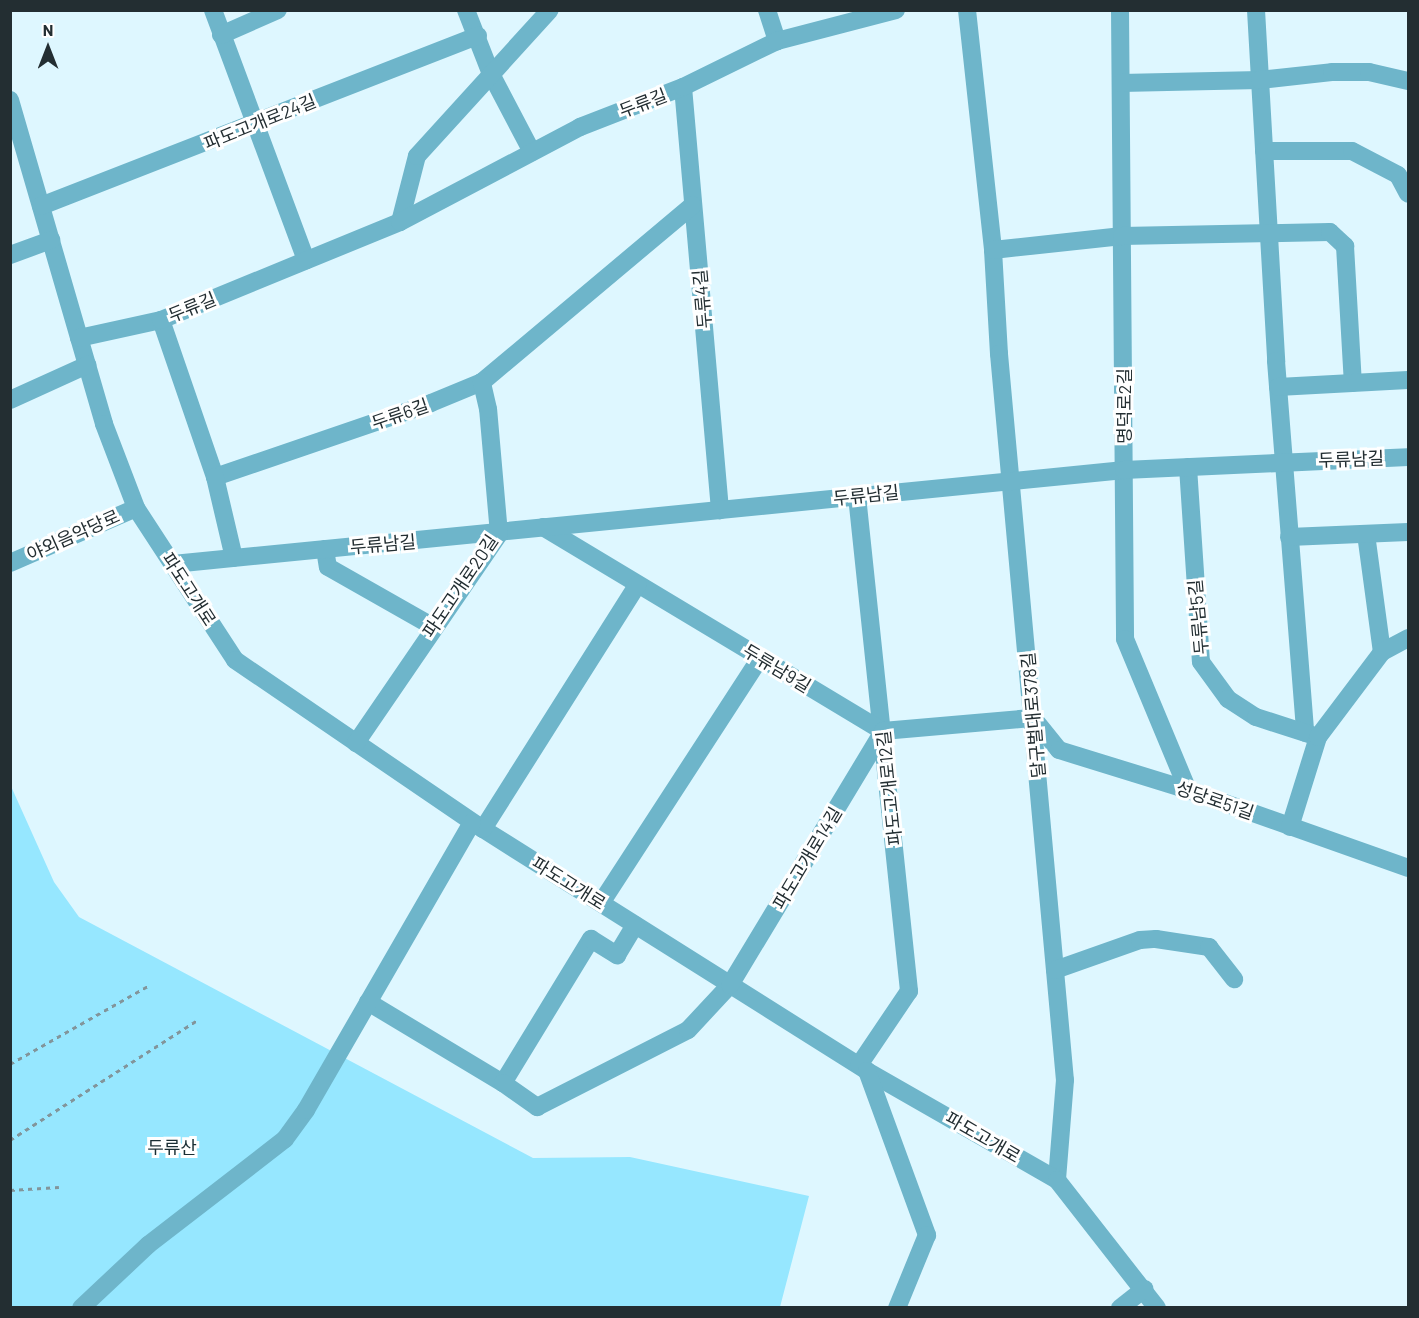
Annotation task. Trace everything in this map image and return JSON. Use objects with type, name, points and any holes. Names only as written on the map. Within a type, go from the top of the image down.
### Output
[{"type":"street","points":[[213,10],[306,260]]},
{"type":"street","points":[[221,35],[278,10]]},
{"type":"street","points":[[466,10],[491,74],[532,152]]},
{"type":"street","points":[[400,222],[417,156],[550,10]]},
{"type":"street","points":[[767,10],[777,41]]},
{"type":"street","name":"두류길","points":[[79,338],[161,320],[400,222],[580,127],[683,87],[777,41],[896,10]]},
{"type":"street","name":"달구벌대로378길","points":[[968,10],[993,250],[1065,1080],[1057,1180]]},
{"type":"street","name":"명덕로2길","points":[[1120,10],[1125,639],[1188,790]]},
{"type":"street","points":[[1257,10],[1268,231],[1289,537],[1311,735],[1290,827]]},
{"type":"street","name":"파도고개로24길","points":[[41,206],[478,36]]},
{"type":"street","points":[[1121,83],[1260,80],[1369,72],[1408,81]]},
{"type":"street","name":"두류4길","points":[[683,87],[720,510]]},
{"type":"street","name":"파도고개로","points":[[10,100],[104,424],[136,508],[235,660],[478,825],[635,925],[863,1068],[1057,1180],[1157,1308]]},
{"type":"street","points":[[1264,151],[1352,151],[1403,170],[1408,194]]},
{"type":"street","name":"두류6길","points":[[215,477],[431,403],[482,382],[693,205]]},
{"type":"street","points":[[993,250],[1122,236],[1268,231],[1330,232],[1345,246],[1353,383]]},
{"type":"street","points":[[10,255],[51,240]]},
{"type":"street","points":[[161,320],[215,477],[234,558]]},
{"type":"street","points":[[10,400],[87,365]]},
{"type":"street","points":[[1278,387],[1408,381]]},
{"type":"street","name":"파도고개로20길","points":[[356,743],[432,626],[499,534],[488,409],[482,382]]},
{"type":"street","name":"두류남길","points":[[172,564],[499,534],[543,527],[1124,470],[1408,457]]},
{"type":"street","name":"두류남5길","points":[[1188,466],[1201,662],[1228,699],[1256,717],[1311,735]]},
{"type":"street","name":"파도고개로12길","points":[[857,496],[909,991],[863,1068]]},
{"type":"street","name":"야외음악당로","points":[[10,563],[136,508]]},
{"type":"street","name":"두류남9길","points":[[543,527],[883,731]]},
{"type":"street","points":[[1289,537],[1408,532]]},
{"type":"street","points":[[1366,534],[1382,652]]},
{"type":"street","name":"두류남길","points":[[325,549],[328,567],[432,626]]},
{"type":"street","points":[[81,1308],[148,1245],[285,1139],[306,1110],[368,1002],[478,825],[637,585]]},
{"type":"street","points":[[1311,735],[1382,652],[1408,638]]},
{"type":"street","points":[[601,903],[760,658]]},
{"type":"street","points":[[883,731],[1033,717]]},
{"type":"street","name":"성당로51길","points":[[1033,717],[1059,750],[1188,790],[1408,868]]},
{"type":"street","name":"파도고개로14길","points":[[503,1083],[537,1107],[688,1030],[730,985],[883,731]]},
{"type":"street","points":[[368,1002],[503,1083],[591,939],[617,955],[635,925]]},
{"type":"street","points":[[1055,970],[1140,940],[1156,939],[1209,947],[1234,979]]},
{"type":"street","points":[[863,1068],[927,1234],[897,1308]]},
{"type":"street","points":[[1120,1308],[1144,1289]]},
{"type":"path","points":[[10,1064],[148,986]]},
{"type":"path","points":[[10,1140],[199,1019]]},
{"type":"path","points":[[10,1190],[59,1187]]},
{"type":"green space","name":"두류산","points":[[10,784],[54,882],[79,917],[533,1158],[630,1157],[809,1196],[780,1307],[11,1307]]}]
